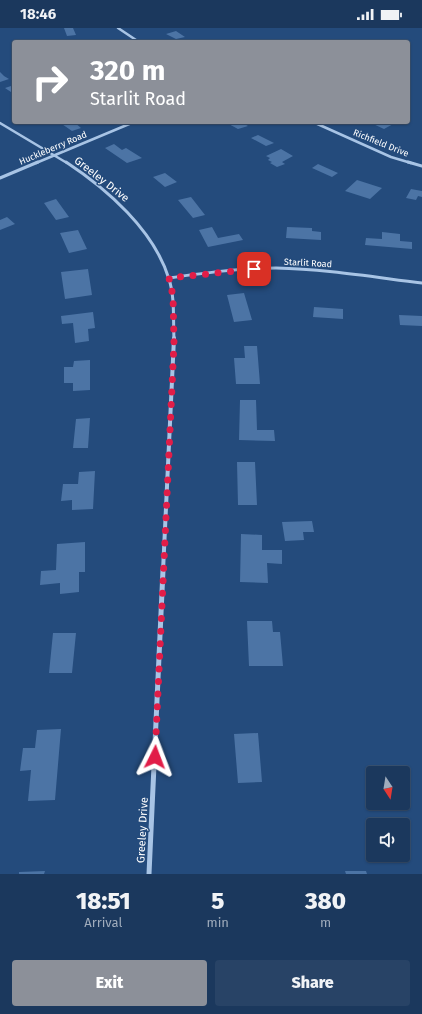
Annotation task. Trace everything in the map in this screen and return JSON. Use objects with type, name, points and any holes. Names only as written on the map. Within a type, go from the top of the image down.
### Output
[{"type":"street","points":[[118,28],[136,40]]},
{"type":"street","name":"Greeley Drive","points":[[0,123],[55,155],[88,177],[126,209],[156,250],[169,278],[173,296],[174,343],[149,874]]},
{"type":"street","name":"Huckleberry Road","points":[[0,178],[129,124]]},
{"type":"street","name":"Richfield Drive","points":[[317,124],[391,157],[422,166]]},
{"type":"street","name":"Starlit Road","points":[[169,278],[254,269],[287,269],[326,271],[422,283]]},
{"type":"building","points":[[64,28],[73,28],[76,35],[67,36]]},
{"type":"building","points":[[176,31],[185,37],[176,39],[166,34]]},
{"type":"building","points":[[0,72],[4,76],[9,79],[0,82]]},
{"type":"building","points":[[12,86],[12,93],[5,88]]},
{"type":"building","points":[[62,124],[76,124],[81,128],[72,131]]},
{"type":"building","points":[[229,124],[244,124],[248,126],[238,129]]},
{"type":"building","points":[[373,124],[393,124],[384,129]]},
{"type":"building","points":[[258,135],[274,143],[266,146],[251,138]]},
{"type":"building","points":[[114,144],[122,150],[126,148],[142,158],[127,163],[105,148]]},
{"type":"building","points":[[281,149],[293,156],[282,162],[285,164],[277,167],[270,163],[272,162],[268,160],[270,158],[266,156]]},
{"type":"building","points":[[318,164],[338,173],[332,177],[312,168]]},
{"type":"building","points":[[165,173],[177,182],[165,187],[153,177]]},
{"type":"building","points":[[357,180],[382,188],[370,199],[345,191]]},
{"type":"building","points":[[411,189],[422,191],[422,197],[418,196],[416,200],[406,198]]},
{"type":"building","points":[[191,197],[205,215],[193,218],[178,200]]},
{"type":"building","points":[[56,199],[69,217],[56,220],[44,203]]},
{"type":"building","points":[[7,217],[15,224],[0,230],[0,220]]},
{"type":"building","points":[[212,227],[218,238],[239,234],[243,240],[208,247],[199,230]]},
{"type":"building","points":[[287,227],[312,228],[312,231],[321,232],[321,240],[286,238]]},
{"type":"building","points":[[78,230],[87,249],[69,253],[60,233]]},
{"type":"building","points":[[382,232],[400,234],[400,241],[412,242],[412,249],[365,245],[366,238],[382,239]]},
{"type":"building","points":[[88,269],[92,295],[65,299],[61,272]]},
{"type":"building","points":[[244,293],[252,320],[234,322],[227,295]]},
{"type":"building","points":[[314,307],[343,309],[343,319],[313,317]]},
{"type":"building","points":[[93,312],[95,328],[88,329],[89,341],[75,343],[73,323],[62,324],[61,316]]},
{"type":"building","points":[[399,315],[422,316],[422,326],[400,325]]},
{"type":"building","points":[[244,346],[257,346],[260,384],[236,384],[234,358],[245,358]]},
{"type":"building","points":[[90,360],[90,390],[73,391],[73,383],[64,383],[64,367],[73,367],[74,361]]},
{"type":"building","points":[[240,400],[256,400],[257,430],[274,430],[275,441],[239,440]]},
{"type":"building","points":[[90,418],[88,448],[73,448],[76,419]]},
{"type":"building","points":[[237,462],[255,462],[257,505],[238,505]]},
{"type":"building","points":[[95,471],[93,509],[72,510],[72,500],[61,501],[63,484],[78,484],[79,472]]},
{"type":"building","points":[[312,521],[314,532],[303,532],[304,540],[285,541],[282,522]]},
{"type":"building","points":[[241,534],[262,535],[262,550],[282,550],[282,564],[267,563],[268,583],[240,582]]},
{"type":"building","points":[[85,542],[85,572],[79,572],[79,592],[60,594],[60,583],[40,585],[41,571],[56,570],[57,544]]},
{"type":"building","points":[[247,621],[272,621],[273,632],[280,632],[283,666],[249,666]]},
{"type":"building","points":[[53,633],[76,633],[72,673],[49,673]]},
{"type":"building","points":[[61,729],[55,800],[28,801],[31,770],[20,771],[23,748],[35,748],[37,730]]},
{"type":"building","points":[[258,733],[262,782],[238,783],[234,734]]},
{"type":"building","points":[[45,871],[44,874],[19,874],[19,872]]},
{"type":"building","points":[[345,871],[366,871],[367,874],[346,874]]},
{"type":"route","points":[[155,757],[174,343],[173,296],[169,278],[254,269]]}]
